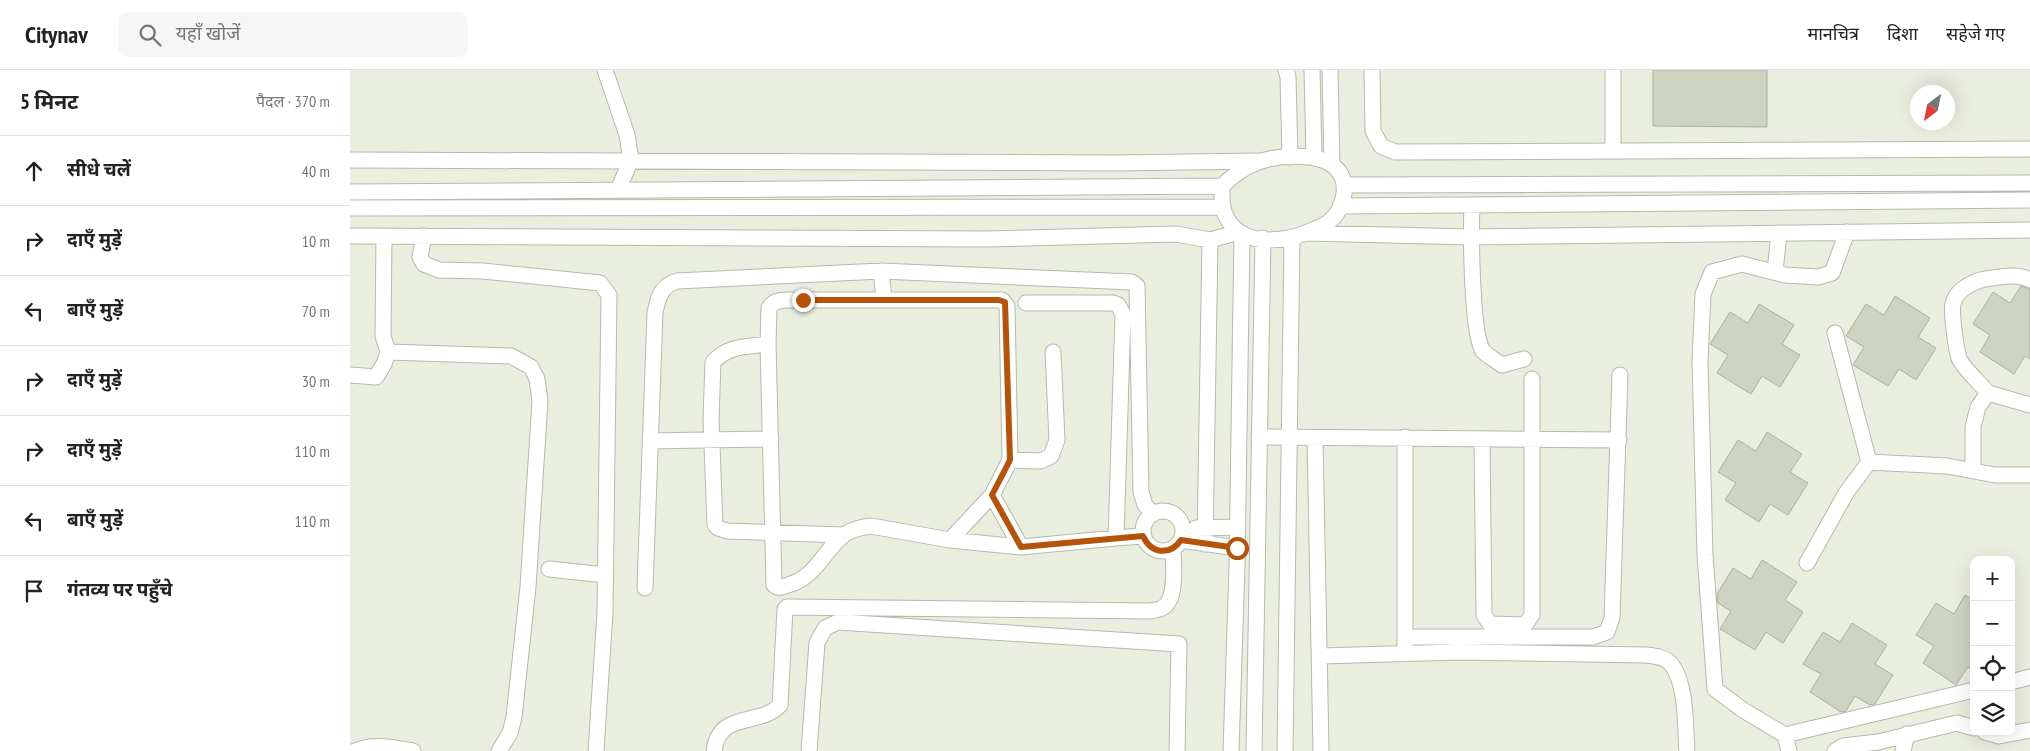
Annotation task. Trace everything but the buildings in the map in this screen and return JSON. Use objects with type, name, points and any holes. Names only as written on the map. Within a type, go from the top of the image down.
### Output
[{"type":"street","points":[[605,70],[627,135],[631,160],[618,190]]},
{"type":"street","points":[[1286,70],[1288,77],[1290,157]]},
{"type":"street","points":[[1312,70],[1314,158]]},
{"type":"street","points":[[1330,70],[1332,164]]},
{"type":"street","points":[[1372,70],[1373,131],[1381,146],[1395,152],[2030,149]]},
{"type":"street","points":[[1613,70],[1613,150]]},
{"type":"street","points":[[350,160],[1115,163],[1258,161],[1275,157],[1290,157],[1314,158],[1332,164],[1340,173],[1345,185],[1340,206],[1329,222],[1307,233],[1277,240],[1241,232],[1228,220],[1222,207],[1222,186]]},
{"type":"street","points":[[350,192],[1222,186],[1235,174],[1258,161]]},
{"type":"street","points":[[1345,185],[2030,182]]},
{"type":"street","points":[[1340,206],[2030,200]]},
{"type":"street","points":[[1472,205],[1471,237],[1477,331],[1484,351],[1502,364],[1524,359]]},
{"type":"street","points":[[350,208],[1222,207]]},
{"type":"street","points":[[1307,233],[1471,237],[2030,230]]},
{"type":"street","points":[[350,236],[986,239],[1176,234],[1210,240],[1241,232]]},
{"type":"street","points":[[1231,751],[1238,527],[1241,232]]},
{"type":"street","points":[[1847,232],[1832,273],[1818,277],[1775,272],[1742,264],[1712,272],[1704,294],[1700,361],[1705,555],[1716,689],[1743,710],[1785,735],[1970,691]]},
{"type":"street","points":[[1775,272],[1779,233]]},
{"type":"street","points":[[350,375],[376,377],[384,364],[388,352],[383,336],[384,236]]},
{"type":"street","points":[[424,236],[420,257],[424,264],[439,270],[483,271],[600,283],[609,294],[605,575],[596,751]]},
{"type":"street","points":[[1254,751],[1263,238]]},
{"type":"street","points":[[1285,751],[1292,238]]},
{"type":"street","points":[[1205,544],[1210,240]]},
{"type":"street","points":[[882,271],[884,299]]},
{"type":"street","points":[[645,588],[655,313],[660,295],[668,284],[694,280],[882,271],[1129,280],[1137,286],[1141,492],[1146,505],[1154,514]]},
{"type":"street","points":[[2030,280],[2022,276],[1991,278],[1972,282],[1953,303],[1954,333],[1959,359],[1988,393],[2030,404]]},
{"type":"street","points":[[950,540],[992,495],[1010,460],[1005,302],[999,300],[884,299],[776,301],[772,303],[769,308],[768,344],[772,532],[774,585],[777,587],[796,583],[815,568],[844,535],[858,528],[870,526],[950,540],[1021,547],[1143,536]]},
{"type":"street","points":[[1026,303],[1113,303],[1122,309],[1116,538]]},
{"type":"street","points":[[1835,332],[1869,462]]},
{"type":"street","points":[[768,344],[733,349],[722,354],[713,362],[711,440],[716,525],[718,528],[727,531],[844,535]]},
{"type":"street","points":[[388,352],[511,356],[531,366],[537,378],[540,400],[528,587],[514,717],[510,733],[499,751]]},
{"type":"street","points":[[1010,460],[1041,461],[1051,456],[1054,449],[1056,440],[1053,352]]},
{"type":"street","points":[[1406,637],[1593,637],[1607,632],[1612,618],[1620,375]]},
{"type":"street","points":[[1482,439],[1484,615],[1490,624],[1525,625],[1532,615],[1532,379]]},
{"type":"street","points":[[1973,471],[1973,427],[1978,407],[1988,393]]},
{"type":"street","points":[[1259,437],[1405,437],[1532,441],[1619,440]]},
{"type":"street","points":[[1404,653],[1406,637],[1405,437]]},
{"type":"street","points":[[1315,438],[1322,751]]},
{"type":"street","points":[[650,441],[771,439]]},
{"type":"street","points":[[1869,462],[1947,466],[1995,475],[2030,475]]},
{"type":"street","points":[[1807,563],[1846,493],[1869,462]]},
{"type":"street","points":[[992,495],[1021,547]]},
{"type":"street","points":[[714,751],[719,736],[726,727],[773,711],[780,705],[785,609],[792,606],[1150,611],[1162,608],[1169,602],[1172,593],[1179,539],[1180,522],[1172,514],[1160,512],[1154,514],[1144,523],[1143,536],[1146,542],[1155,550],[1161,551],[1179,539],[1205,528],[1238,527]]},
{"type":"street","points":[[1179,539],[1237,548]]},
{"type":"street","points":[[549,569],[605,575]]},
{"type":"street","points":[[790,585],[792,606]]},
{"type":"street","points":[[809,751],[817,643],[825,628],[838,622],[1179,644],[1177,751]]},
{"type":"street","points":[[1321,656],[1458,652],[1660,657],[1671,664],[1684,696],[1687,751]]},
{"type":"street","points":[[2015,681],[2030,677]]},
{"type":"street","points":[[1835,751],[1842,746],[1878,742],[1958,723],[1970,727]]},
{"type":"street","points":[[2015,733],[2030,730]]},
{"type":"street","points":[[1903,751],[1907,734]]},
{"type":"street","points":[[1785,735],[1789,751]]},
{"type":"street","points":[[354,751],[368,745],[390,746],[413,751]]},
{"type":"route","points":[[803,300],[1002,300],[1005,302],[1010,460],[992,495],[1021,547],[1143,536],[1150,547],[1161,551],[1168,551],[1178,545],[1181,540],[1237,548]]}]
